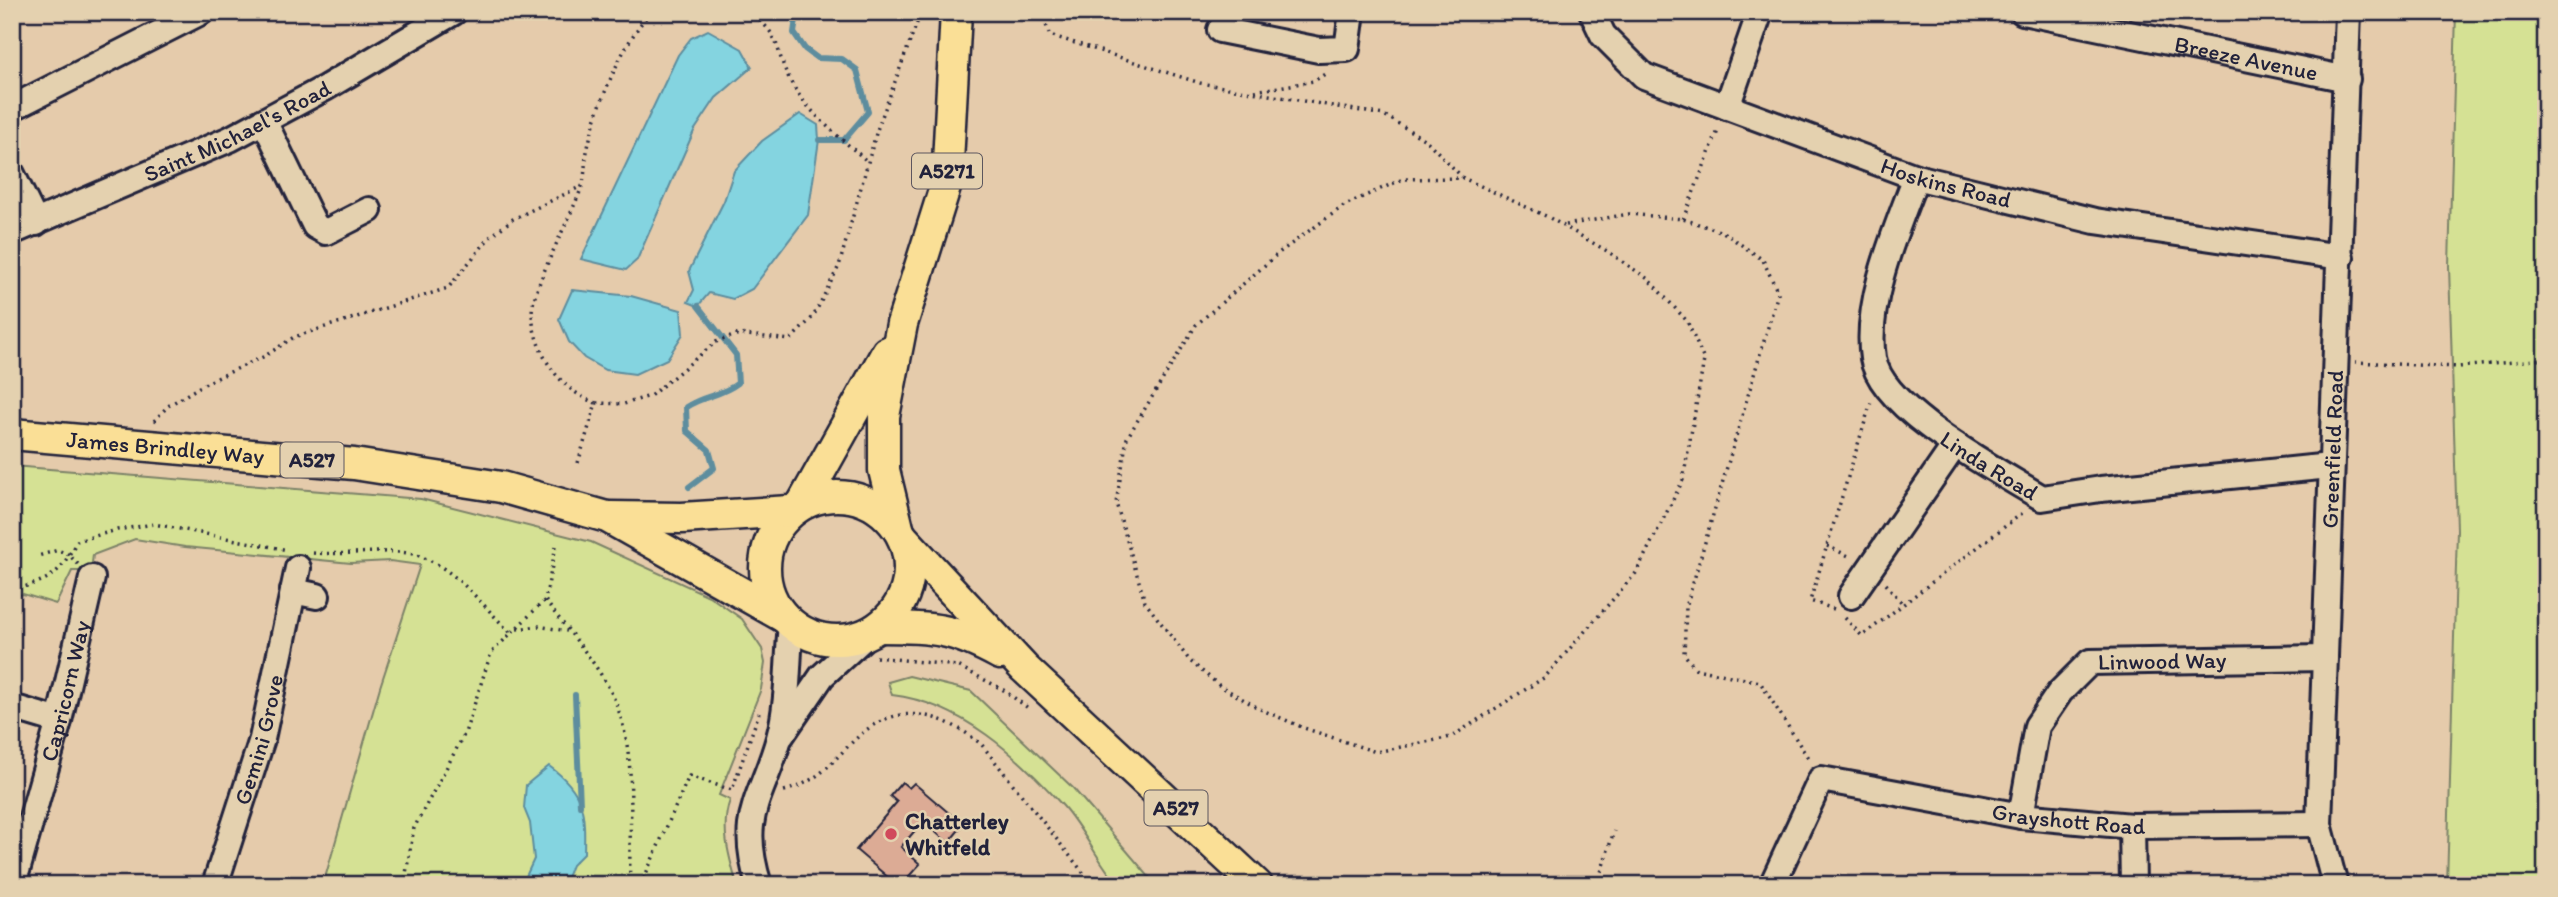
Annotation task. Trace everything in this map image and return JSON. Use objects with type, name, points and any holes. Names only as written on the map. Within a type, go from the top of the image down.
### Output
[{"type":"main road","name":"A5271","points":[[901,533],[884,470],[884,416],[902,324],[947,181],[956,12]]},
{"type":"main road","name":"A5271","points":[[796,508],[902,324]]},
{"type":"main road","name":"James Brindley Way","points":[[12,434],[354,464],[501,487],[607,517],[787,620]]},
{"type":"main road","name":"A527","points":[[796,508],[814,498],[840,495],[864,500],[885,513],[1024,668],[1257,885]]},
{"type":"main road","name":"James Brindley Way","points":[[607,517],[682,518],[796,508]]},
{"type":"main road","points":[[787,620],[772,601],[764,575],[764,561],[772,535],[796,508]]},
{"type":"main road","points":[[872,640],[895,612],[906,591],[909,562],[901,533]]},
{"type":"main road","name":"A527","points":[[787,620],[818,638],[844,640],[872,640],[935,627],[967,636],[1024,668]]},
{"type":"street","points":[[12,108],[201,12]]},
{"type":"street","name":"Saint Michael's Road","points":[[12,232],[230,139],[454,12]]},
{"type":"street","points":[[1220,30],[1320,50],[1347,49],[1352,12]]},
{"type":"street","name":"Hoskins Road","points":[[1592,12],[1603,35],[1644,76],[1916,177],[2095,221],[2341,257]]},
{"type":"street","points":[[1727,107],[1760,12]]},
{"type":"street","name":"Breeze Avenue","points":[[2023,12],[2347,79]]},
{"type":"street","name":"Greenfield Road","points":[[2335,885],[2319,824],[2348,12]]},
{"type":"street","points":[[264,121],[315,226],[326,232],[369,210]]},
{"type":"street","points":[[12,174],[36,223]]},
{"type":"street","name":"Linda Road","points":[[1916,177],[1891,245],[1874,316],[1873,359],[1893,398],[1955,445],[2042,498],[2101,489],[2330,466]]},
{"type":"street","points":[[1851,596],[1955,445]]},
{"type":"street","name":"Gemini Grove","points":[[215,885],[262,739],[304,572]]},
{"type":"street","name":"Capricorn Way","points":[[13,885],[59,721],[92,578]]},
{"type":"street","points":[[759,885],[750,856],[750,827],[756,796],[779,738],[788,680],[787,620]]},
{"type":"street","points":[[779,738],[822,676],[872,640]]},
{"type":"street","name":"Linwood Way","points":[[2021,816],[2037,726],[2060,692],[2090,662],[2325,658]]},
{"type":"street","points":[[12,707],[59,721]]},
{"type":"street","points":[[1772,885],[1821,779]]},
{"type":"street","name":"Grayshott Road","points":[[1821,779],[2021,816],[2132,826],[2319,824]]},
{"type":"street","points":[[2132,826],[2133,885]]},
{"type":"path","points":[[651,12],[636,27],[609,87],[587,150],[582,186],[532,309],[535,339],[552,370],[577,396],[596,403],[624,404],[649,396],[716,342],[738,334],[790,340],[813,317],[839,266],[868,162],[921,12]]},
{"type":"path","points":[[749,12],[767,25],[778,42],[789,79],[813,113],[868,162]]},
{"type":"path","points":[[1042,12],[1051,35],[1177,76],[1250,92],[1384,115],[1427,141],[1464,178],[1564,226],[1648,279],[1687,321],[1704,360],[1683,480],[1636,573],[1545,677],[1451,737],[1376,752],[1304,728],[1260,709],[1220,686],[1191,661],[1145,602],[1116,503],[1127,438],[1196,324],[1280,252],[1345,205],[1403,179],[1464,178]]},
{"type":"path","points":[[1250,92],[1314,81],[1325,75],[1347,49]]},
{"type":"path","points":[[1683,219],[1727,107]]},
{"type":"path","points":[[132,446],[168,406],[204,384],[265,356],[294,337],[448,288],[490,237],[513,219],[582,186]]},
{"type":"path","points":[[1564,226],[1629,214],[1683,219],[1723,232],[1763,260],[1778,293],[1686,607],[1684,654],[1696,669],[1760,682],[1821,779]]},
{"type":"path","points":[[2336,361],[2458,368],[2546,359]]},
{"type":"path","points":[[578,463],[596,403]]},
{"type":"path","points":[[12,590],[39,583],[60,571],[77,541],[117,530],[154,524],[304,572],[346,556],[401,552],[419,556],[454,576],[513,631]]},
{"type":"path","points":[[404,885],[414,828],[465,733],[491,653],[545,600],[556,546]]},
{"type":"path","points":[[38,556],[58,550],[69,555],[92,578]]},
{"type":"path","points":[[545,600],[590,659],[611,693],[626,736],[631,782],[630,885]]},
{"type":"path","points":[[513,631],[538,626],[567,631]]},
{"type":"path","points":[[872,640],[876,657],[958,666],[1002,689],[1034,713]]},
{"type":"path","points":[[641,885],[689,776],[732,790],[760,710]]},
{"type":"path","points":[[774,793],[796,788],[833,765],[864,732],[880,721],[921,713],[942,718],[963,729],[982,745],[1093,885]]},
{"type":"path","points":[[1597,885],[1614,831]]},
{"type":"green space","points":[[2456,12],[2546,12],[2546,885],[2447,885],[2457,530],[2449,266]]},
{"type":"green space","points":[[12,466],[421,499],[591,542],[709,596],[742,619],[762,649],[765,663],[761,689],[719,795],[730,800],[726,832],[737,885],[323,885],[380,687],[420,565],[390,561],[351,563],[185,547],[135,539],[93,555],[91,571],[72,571],[56,604],[23,594],[12,597]]},
{"type":"green space","points":[[909,676],[971,691],[1073,788],[1156,885],[1118,885],[1063,806],[1027,769],[986,735],[965,720],[942,709],[892,695],[888,682]]},
{"type":"water","points":[[708,30],[742,49],[752,67],[716,98],[694,131],[637,260],[626,270],[581,259],[678,55],[691,38]]},
{"type":"water","points":[[800,114],[818,125],[819,140],[808,215],[752,289],[733,299],[709,293],[698,306],[688,302],[694,290],[689,271],[724,201],[734,171],[762,141]]},
{"type":"water","points":[[572,290],[631,296],[681,310],[683,334],[667,359],[635,374],[605,370],[584,358],[569,342],[559,319]]},
{"type":"water","points":[[549,766],[576,794],[583,814],[584,853],[572,865],[564,885],[522,885],[534,859],[530,823],[524,808],[526,785]]},
{"type":"building","name":"Chatterley Whitfeld","points":[[902,782],[909,788],[914,783],[963,825],[948,843],[923,821],[901,847],[920,864],[901,885],[897,885],[856,850],[897,802],[890,796]]},
{"type":"waterway","points":[[797,12],[794,33],[805,49],[817,58],[842,59],[857,70],[868,112],[844,140],[819,140]]},
{"type":"waterway","points":[[689,487],[714,468],[709,450],[687,431],[686,407],[738,383],[736,355],[698,306]]},
{"type":"waterway","points":[[575,695],[580,805]]},
{"type":"place","name":"Chatterley Whitfeld","points":[[891,834]]}]
